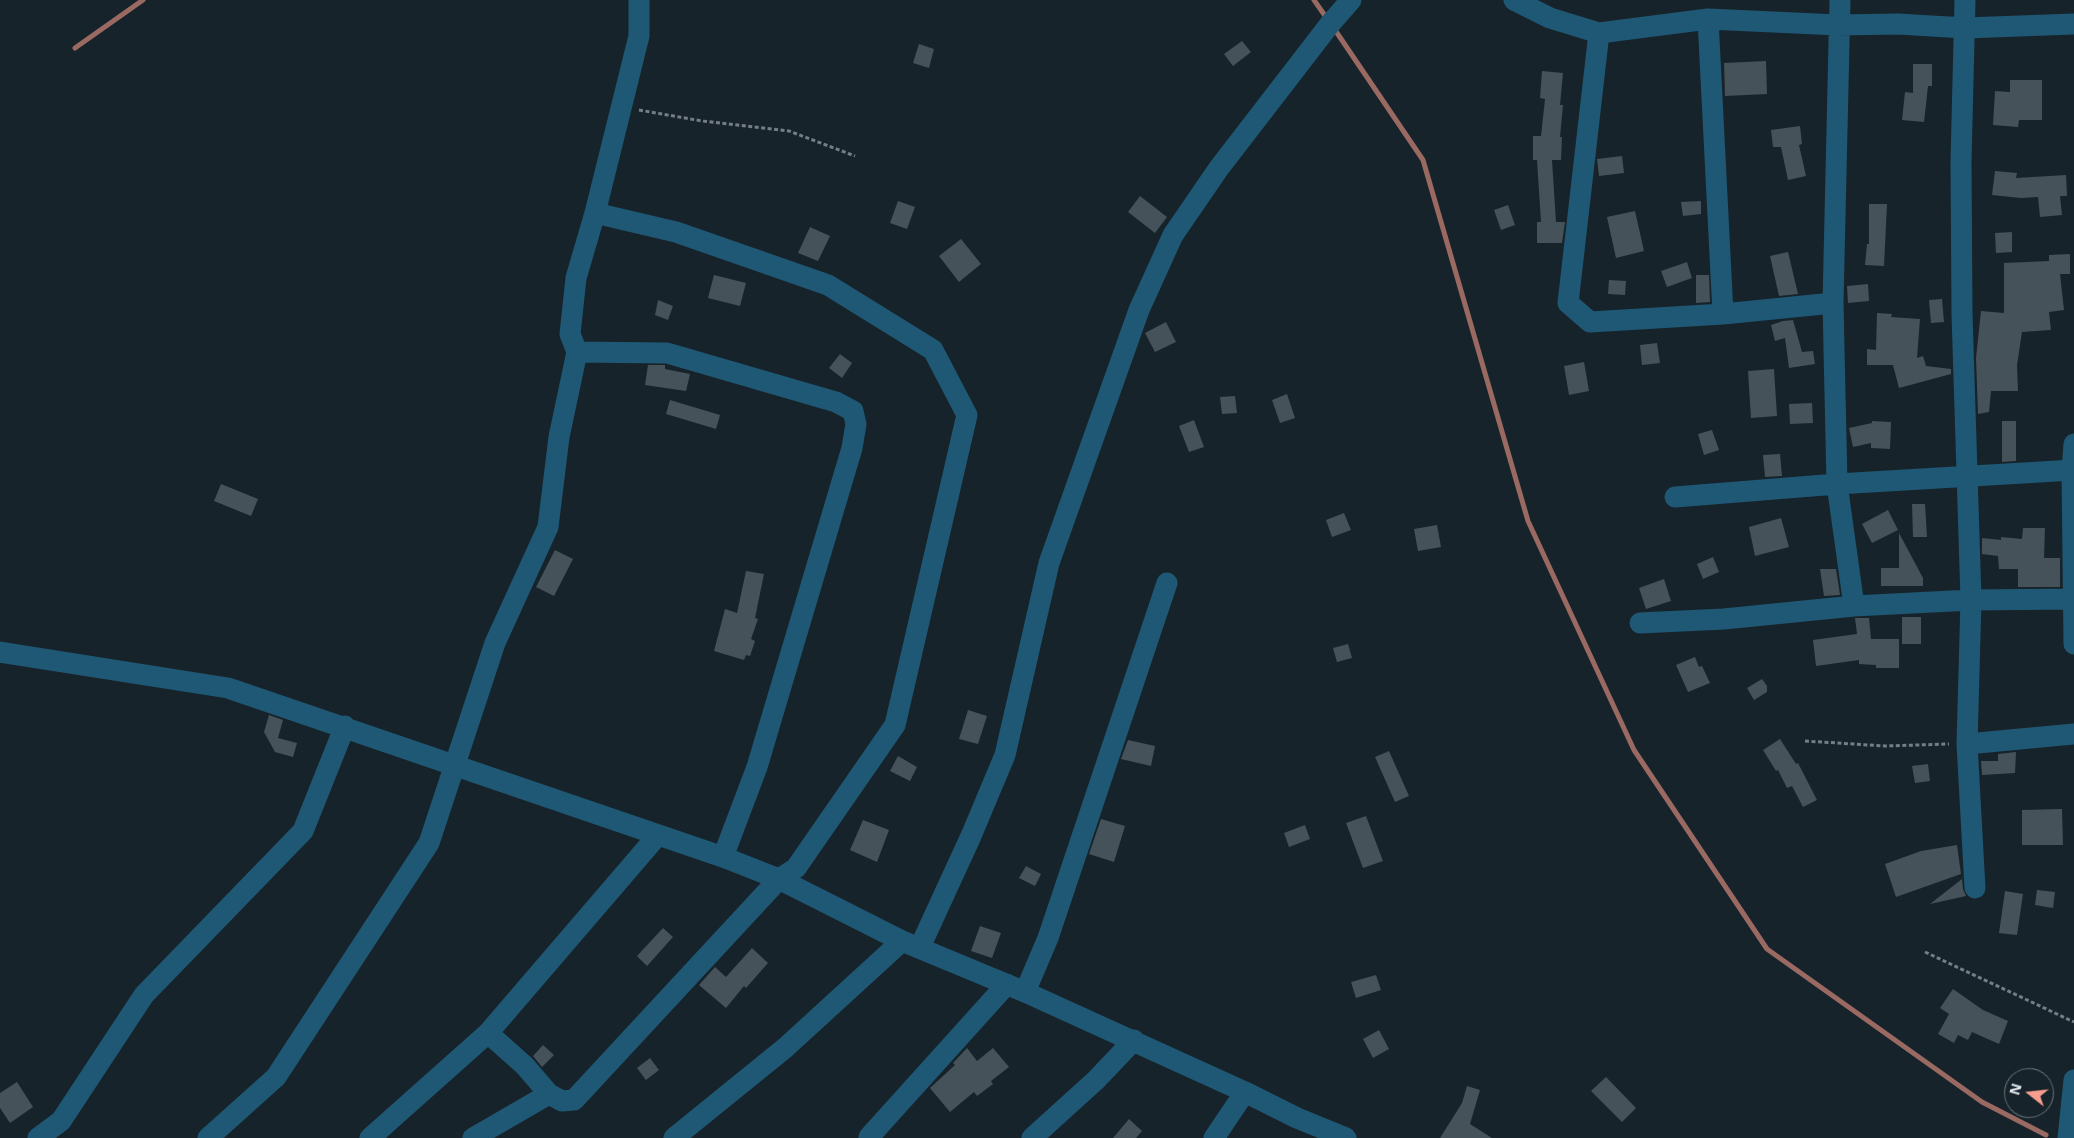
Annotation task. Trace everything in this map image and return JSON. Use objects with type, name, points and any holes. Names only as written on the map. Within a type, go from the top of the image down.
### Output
[{"type":"street","points":[[208,1138],[276,1076],[429,843],[495,643],[548,527],[559,437],[577,352],[570,334],[576,278],[595,213],[639,36],[640,0]]},
{"type":"street","points":[[674,1138],[911,944],[971,836],[1005,755],[1049,563],[1142,302],[1173,235],[1219,168],[1330,24],[1351,0]]},
{"type":"street","points":[[1514,0],[1550,18],[1599,33],[1708,19],[1838,24],[1898,24],[1965,28],[2074,24]]},
{"type":"street","points":[[1840,0],[1833,303],[1837,484],[1854,606]]},
{"type":"street","points":[[1965,0],[1961,171],[1966,476],[1971,600],[1967,744],[1975,888]]},
{"type":"street","points":[[1708,19],[1723,314]]},
{"type":"street","points":[[1599,33],[1568,303],[1590,322],[1723,314],[1833,303]]},
{"type":"street","points":[[488,1033],[525,1066],[550,1094],[562,1102],[574,1100],[779,879],[796,868],[895,725],[967,415],[933,350],[828,285],[676,232],[595,213]]},
{"type":"street","points":[[577,352],[667,354],[836,402],[853,411],[856,424],[852,448],[757,767],[722,857]]},
{"type":"street","points":[[2074,444],[2074,644]]},
{"type":"street","points":[[1675,497],[1837,484],[2073,470]]},
{"type":"street","points":[[869,1137],[1016,988],[1048,938],[1167,583]]},
{"type":"street","points":[[1640,623],[1724,619],[1854,606],[1971,600],[2074,599]]},
{"type":"street","points":[[0,652],[228,688],[345,726],[722,857],[779,879],[911,944],[1134,1040],[1337,1136]]},
{"type":"street","points":[[38,1138],[61,1121],[144,995],[303,831],[345,726]]},
{"type":"street","points":[[1967,744],[2074,734]]},
{"type":"street","points":[[370,1138],[488,1033],[658,835]]},
{"type":"street","points":[[1032,1138],[1096,1080],[1134,1040]]},
{"type":"street","points":[[2068,1138],[2074,1080]]},
{"type":"street","points":[[1214,1138],[1246,1092]]},
{"type":"street","points":[[473,1138],[550,1094]]},
{"type":"path","points":[[621,107],[702,121],[789,131],[855,156]]},
{"type":"path","points":[[1805,741],[1885,746],[1967,744]]},
{"type":"path","points":[[1924,952],[2074,1022]]},
{"type":"building","points":[[1242,41],[1251,52],[1233,66],[1224,54]]},
{"type":"building","points":[[919,44],[934,49],[929,68],[913,63]]},
{"type":"building","points":[[1766,61],[1767,94],[1725,96],[1724,63]]},
{"type":"building","points":[[1913,64],[1932,64],[1932,86],[1928,86],[1924,122],[1902,120],[1905,92],[1913,93]]},
{"type":"building","points":[[1542,71],[1563,73],[1560,105],[1563,105],[1560,137],[1562,137],[1561,160],[1552,160],[1556,222],[1565,222],[1562,243],[1537,243],[1537,222],[1541,222],[1537,160],[1533,160],[1533,136],[1541,136],[1545,99],[1540,98]]},
{"type":"building","points":[[2010,80],[2042,80],[2042,120],[2019,120],[2018,127],[1993,125],[1995,91],[2010,92]]},
{"type":"building","points":[[1800,126],[1802,144],[1799,145],[1806,176],[1788,180],[1781,147],[1773,147],[1771,130]]},
{"type":"building","points":[[1622,156],[1624,173],[1599,176],[1597,159]]},
{"type":"building","points":[[1995,171],[2017,173],[2016,178],[2066,175],[2067,196],[2060,196],[2062,215],[2040,217],[2038,197],[2021,198],[1992,195]]},
{"type":"building","points":[[1140,196],[1167,217],[1155,233],[1128,212]]},
{"type":"building","points":[[898,201],[915,207],[907,229],[890,223]]},
{"type":"building","points":[[1701,201],[1701,214],[1683,216],[1681,202]]},
{"type":"building","points":[[1869,204],[1887,204],[1884,266],[1865,265],[1867,244],[1869,244]]},
{"type":"building","points":[[1508,205],[1515,225],[1501,230],[1494,210]]},
{"type":"building","points":[[1635,211],[1644,251],[1616,258],[1607,217]]},
{"type":"building","points":[[810,227],[830,236],[818,261],[798,253]]},
{"type":"building","points":[[2012,232],[2012,252],[1996,253],[1995,233]]},
{"type":"building","points":[[961,239],[981,264],[959,282],[939,256]]},
{"type":"building","points":[[1788,252],[1798,294],[1779,296],[1770,256]]},
{"type":"building","points":[[2070,254],[2070,274],[2060,274],[2064,310],[2049,312],[2051,330],[2022,332],[2017,365],[2018,391],[1991,391],[1989,412],[1978,414],[1976,358],[1981,311],[2004,313],[2004,263],[2049,261],[2049,255]]},
{"type":"building","points":[[1687,262],[1692,278],[1667,287],[1661,271]]},
{"type":"building","points":[[714,275],[746,283],[740,306],[708,298]]},
{"type":"building","points":[[1696,275],[1709,275],[1710,302],[1696,303]]},
{"type":"building","points":[[1609,280],[1626,281],[1625,295],[1608,294]]},
{"type":"building","points":[[1868,284],[1869,301],[1848,303],[1847,286]]},
{"type":"building","points":[[1942,299],[1944,322],[1931,323],[1929,300]]},
{"type":"building","points":[[658,300],[673,306],[668,320],[655,315]]},
{"type":"building","points":[[1877,313],[1892,314],[1891,317],[1920,319],[1917,358],[1923,356],[1926,366],[1951,369],[1951,374],[1899,388],[1893,365],[1867,365],[1867,349],[1876,350]]},
{"type":"building","points":[[1793,320],[1802,352],[1813,351],[1815,364],[1789,368],[1785,338],[1775,341],[1771,325]]},
{"type":"building","points":[[1166,322],[1176,342],[1155,352],[1145,333]]},
{"type":"building","points":[[1657,343],[1660,363],[1642,365],[1640,345]]},
{"type":"building","points":[[840,354],[852,363],[842,378],[829,368]]},
{"type":"building","points":[[1584,362],[1589,391],[1569,395],[1564,366]]},
{"type":"building","points":[[648,365],[665,365],[665,369],[690,374],[686,391],[645,385]]},
{"type":"building","points":[[1774,369],[1777,416],[1751,418],[1748,371]]},
{"type":"building","points":[[1287,394],[1295,418],[1280,423],[1272,400]]},
{"type":"building","points":[[1235,396],[1237,413],[1222,414],[1220,397]]},
{"type":"building","points":[[670,400],[720,415],[716,429],[666,414]]},
{"type":"building","points":[[1812,403],[1813,423],[1790,424],[1789,404]]},
{"type":"building","points":[[1194,420],[1204,447],[1189,452],[1179,426]]},
{"type":"building","points":[[1872,421],[1891,422],[1890,449],[1871,448],[1871,443],[1853,447],[1849,428],[1872,423]]},
{"type":"building","points":[[2002,421],[2016,421],[2016,461],[2002,462]]},
{"type":"building","points":[[1712,430],[1719,450],[1704,455],[1698,434]]},
{"type":"building","points":[[1780,454],[1782,476],[1765,477],[1763,455]]},
{"type":"building","points":[[221,484],[258,499],[251,516],[214,501]]},
{"type":"building","points":[[1912,504],[1925,504],[1927,537],[1913,537]]},
{"type":"building","points":[[1888,510],[1898,530],[1872,543],[1862,524]]},
{"type":"building","points":[[1344,513],[1351,530],[1332,537],[1326,520]]},
{"type":"building","points":[[1781,518],[1789,547],[1755,556],[1749,527]]},
{"type":"building","points":[[1437,525],[1441,547],[1418,551],[1414,529]]},
{"type":"building","points":[[2023,528],[2045,528],[2044,558],[2060,558],[2060,587],[2018,587],[2018,569],[1999,569],[1998,556],[1982,554],[1982,538],[2001,540],[2001,537],[2022,539]]},
{"type":"building","points":[[1899,533],[1923,578],[1923,586],[1881,586],[1881,568],[1899,568]]},
{"type":"building","points":[[555,550],[573,559],[554,596],[536,587]]},
{"type":"building","points":[[1713,557],[1719,572],[1703,579],[1697,564]]},
{"type":"building","points":[[1820,569],[1836,569],[1840,595],[1824,596]]},
{"type":"building","points":[[746,571],[764,574],[755,618],[758,619],[751,639],[755,641],[750,656],[746,655],[744,660],[714,651],[725,609],[737,613]]},
{"type":"building","points":[[1664,579],[1671,601],[1646,609],[1639,588]]},
{"type":"building","points":[[1902,617],[1921,617],[1921,644],[1902,644]]},
{"type":"building","points":[[1855,618],[1869,618],[1871,639],[1899,639],[1899,668],[1876,668],[1876,665],[1859,664],[1859,660],[1816,666],[1813,640],[1857,634]]},
{"type":"building","points":[[1348,644],[1352,658],[1337,662],[1333,648]]},
{"type":"building","points":[[1695,657],[1699,667],[1702,666],[1710,683],[1688,692],[1676,665]]},
{"type":"building","points":[[1762,679],[1767,686],[1767,692],[1754,700],[1747,688]]},
{"type":"building","points":[[968,710],[987,716],[978,744],[959,739]]},
{"type":"building","points":[[269,715],[283,720],[278,738],[297,743],[293,757],[275,752],[264,732]]},
{"type":"building","points":[[1780,739],[1796,764],[1798,763],[1817,800],[1803,807],[1792,786],[1787,788],[1778,770],[1776,771],[1763,750]]},
{"type":"building","points":[[1128,740],[1155,746],[1151,766],[1121,759]]},
{"type":"building","points":[[1389,751],[1409,796],[1395,802],[1375,757]]},
{"type":"building","points":[[2016,752],[2015,773],[1982,775],[1981,761],[1998,761],[1998,754]]},
{"type":"building","points":[[898,756],[917,767],[910,781],[890,771]]},
{"type":"building","points":[[1928,764],[1930,781],[1915,783],[1912,766]]},
{"type":"building","points":[[2062,809],[2063,845],[2022,845],[2022,810]]},
{"type":"building","points":[[1366,816],[1383,861],[1363,868],[1346,823]]},
{"type":"building","points":[[1101,819],[1125,826],[1114,862],[1089,854]]},
{"type":"building","points":[[863,820],[889,830],[877,862],[850,850]]},
{"type":"building","points":[[1305,825],[1310,839],[1289,847],[1284,833]]},
{"type":"building","points":[[1957,845],[1961,874],[1896,897],[1885,864],[1921,851]]},
{"type":"building","points":[[1026,866],[1041,874],[1035,886],[1019,878]]},
{"type":"building","points":[[1962,879],[1966,896],[1930,904]]},
{"type":"building","points":[[2037,890],[2055,892],[2053,908],[2035,905]]},
{"type":"building","points":[[2005,891],[2023,894],[2017,935],[1999,933]]},
{"type":"building","points":[[980,926],[1001,933],[992,958],[971,951]]},
{"type":"building","points":[[663,928],[673,937],[647,966],[637,956]]},
{"type":"building","points":[[752,948],[768,963],[746,988],[744,986],[726,1008],[699,985],[715,967],[726,977]]},
{"type":"building","points":[[1376,975],[1381,990],[1356,998],[1351,982]]},
{"type":"building","points":[[1953,989],[1983,1010],[2008,1021],[1999,1044],[1972,1032],[1968,1040],[1958,1035],[1954,1043],[1938,1034],[1949,1014],[1940,1008]]},
{"type":"building","points":[[1379,1030],[1389,1049],[1373,1058],[1363,1039]]},
{"type":"building","points":[[543,1045],[554,1055],[542,1067],[533,1056]]},
{"type":"building","points":[[967,1048],[977,1061],[993,1048],[1009,1067],[991,1081],[993,1084],[977,1096],[974,1092],[950,1112],[930,1088],[955,1065],[953,1063]]},
{"type":"building","points":[[650,1058],[659,1070],[646,1080],[637,1068]]},
{"type":"building","points":[[1606,1077],[1636,1108],[1622,1122],[1591,1091]]},
{"type":"building","points":[[17,1082],[33,1107],[10,1123],[0,1108],[0,1093]]},
{"type":"building","points":[[1467,1086],[1480,1090],[1470,1124],[1492,1138],[1440,1138],[1462,1103]]},
{"type":"building","points":[[1129,1119],[1142,1131],[1136,1138],[1113,1138]]},
{"type":"waterway","points":[[75,48],[143,0]]},
{"type":"waterway","points":[[1314,0],[1328,20]]},
{"type":"waterway","points":[[1333,27],[1423,160],[1528,521],[1634,750],[1767,949],[1982,1102],[2046,1135]]}]
